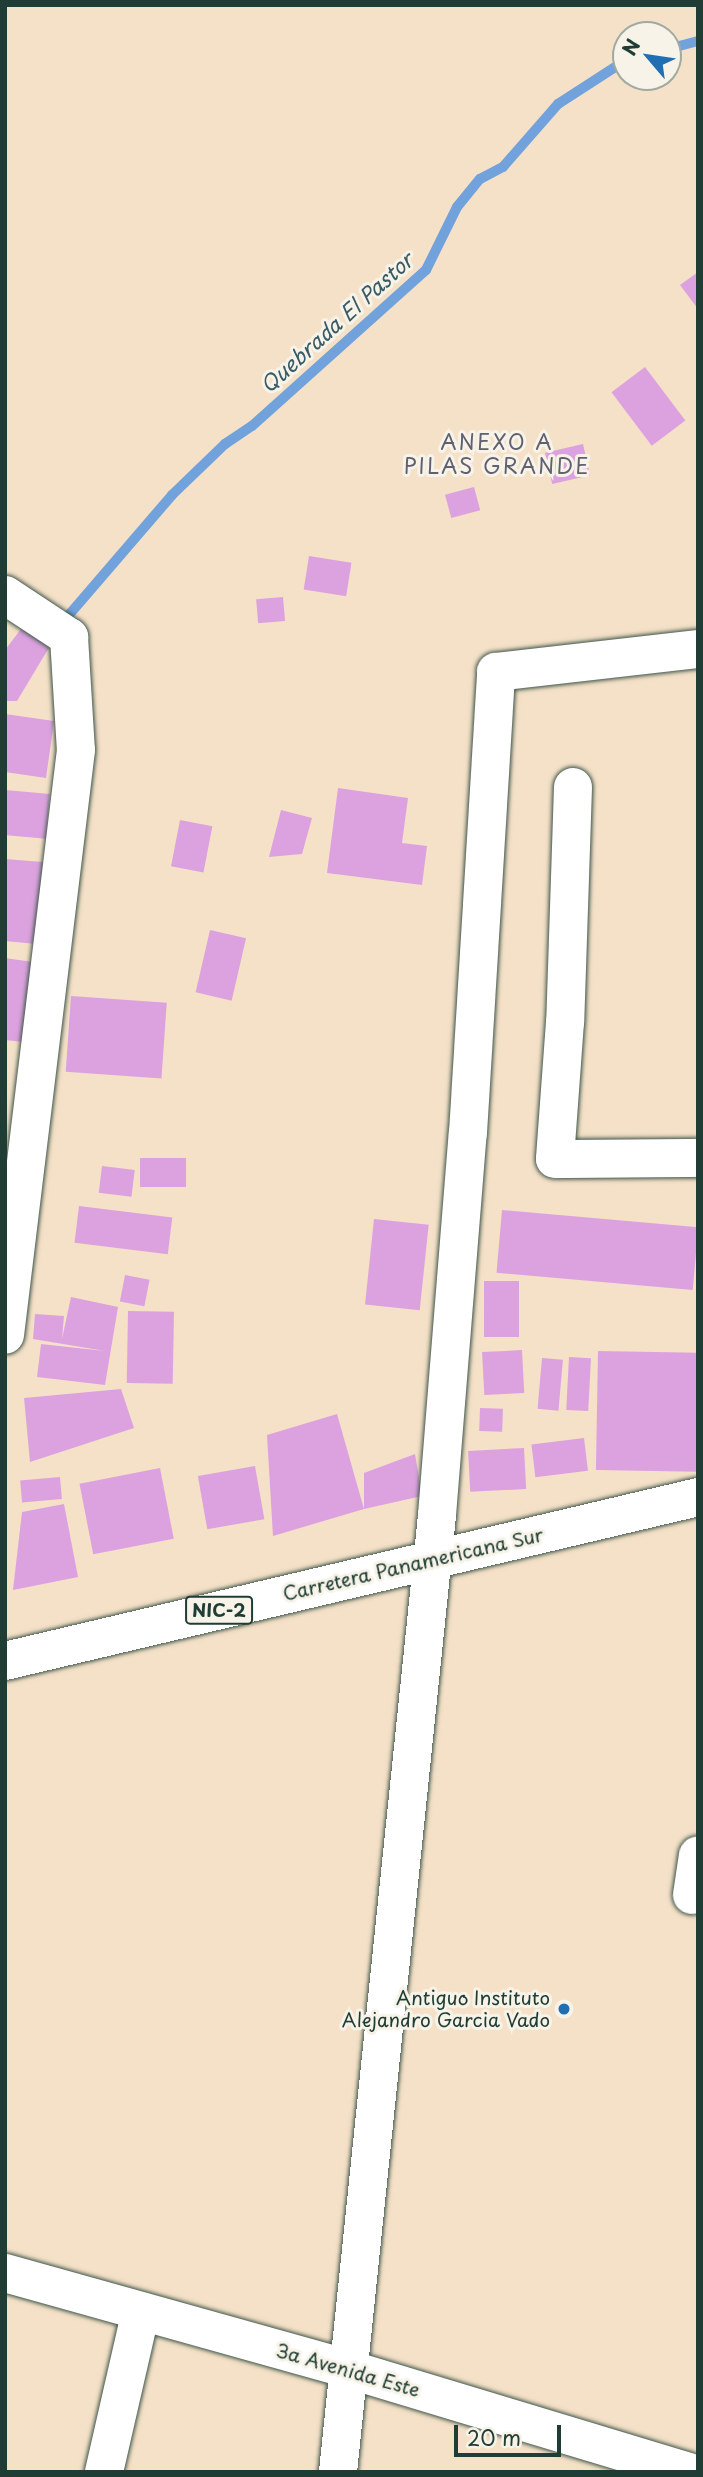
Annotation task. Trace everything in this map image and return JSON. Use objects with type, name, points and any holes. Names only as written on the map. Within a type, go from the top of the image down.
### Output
[{"type":"main road","points":[[5,595],[69,637],[76,750],[5,1335]]},
{"type":"main road","points":[[338,2472],[432,1560],[468,1133],[496,672],[698,649]]},
{"type":"main road","points":[[573,787],[565,1022],[555,1159],[698,1158]]},
{"type":"main road","name":"Carretera Panamericana Sur","points":[[5,1661],[698,1497]]},
{"type":"main road","points":[[692,1895],[698,1855]]},
{"type":"main road","name":"3a Avenida Este","points":[[5,2273],[348,2369],[689,2472]]},
{"type":"main road","points":[[104,2472],[141,2311]]},
{"type":"building","points":[[698,272],[698,309],[680,285]]},
{"type":"building","points":[[645,367],[685,421],[652,446],[611,392]]},
{"type":"building","points":[[583,444],[590,475],[552,484],[545,453]]},
{"type":"building","points":[[474,487],[480,510],[451,518],[445,495]]},
{"type":"building","points":[[309,556],[351,563],[346,596],[304,590]]},
{"type":"building","points":[[283,597],[285,621],[258,623],[256,599]]},
{"type":"building","points":[[21,629],[50,646],[17,701],[5,701],[5,650]]},
{"type":"building","points":[[5,714],[54,721],[46,778],[5,772]]},
{"type":"building","points":[[338,788],[408,798],[402,843],[427,846],[422,885],[327,873]]},
{"type":"building","points":[[5,790],[50,794],[46,839],[5,835]]},
{"type":"building","points":[[281,810],[312,818],[302,854],[269,857]]},
{"type":"building","points":[[180,820],[212,826],[203,872],[171,866]]},
{"type":"building","points":[[5,859],[43,862],[36,944],[5,941]]},
{"type":"building","points":[[210,930],[246,938],[232,1001],[196,992]]},
{"type":"building","points":[[5,958],[33,962],[23,1042],[5,1040]]},
{"type":"building","points":[[71,996],[167,1003],[161,1079],[66,1072]]},
{"type":"building","points":[[140,1158],[186,1158],[186,1187],[140,1187]]},
{"type":"building","points":[[102,1166],[135,1170],[131,1197],[99,1193]]},
{"type":"building","points":[[79,1206],[172,1217],[168,1254],[74,1243]]},
{"type":"building","points":[[502,1210],[698,1227],[693,1290],[497,1273]]},
{"type":"building","points":[[374,1219],[429,1225],[420,1310],[365,1305]]},
{"type":"building","points":[[125,1275],[150,1280],[144,1306],[120,1302]]},
{"type":"building","points":[[484,1281],[519,1281],[519,1337],[484,1337]]},
{"type":"building","points":[[71,1297],[118,1307],[105,1385],[37,1377],[41,1344],[105,1351],[33,1339],[35,1314],[64,1316],[62,1339]]},
{"type":"building","points":[[128,1311],[174,1312],[173,1384],[127,1383]]},
{"type":"building","points":[[522,1350],[524,1393],[484,1395],[482,1352]]},
{"type":"building","points":[[598,1351],[698,1353],[696,1472],[596,1470]]},
{"type":"building","points":[[569,1357],[591,1358],[588,1411],[566,1410]]},
{"type":"building","points":[[542,1358],[563,1360],[558,1411],[538,1409]]},
{"type":"building","points":[[121,1389],[134,1428],[30,1462],[24,1398]]},
{"type":"building","points":[[480,1408],[503,1409],[502,1432],[479,1431]]},
{"type":"building","points":[[337,1414],[364,1509],[273,1536],[267,1435]]},
{"type":"building","points":[[584,1438],[588,1471],[535,1477],[531,1444]]},
{"type":"building","points":[[524,1448],[526,1489],[470,1492],[468,1451]]},
{"type":"building","points":[[415,1454],[422,1496],[364,1509],[364,1473]]},
{"type":"building","points":[[255,1466],[264,1519],[207,1529],[198,1476]]},
{"type":"building","points":[[160,1468],[174,1539],[93,1554],[80,1484]]},
{"type":"building","points":[[60,1477],[62,1499],[22,1502],[20,1480]]},
{"type":"building","points":[[64,1504],[78,1577],[13,1590],[22,1512]]},
{"type":"waterway","name":"Quebrada El Pastor","points":[[682,45],[698,41]]},
{"type":"waterway","name":"Quebrada El Pastor","points":[[68,616],[172,495],[225,444],[252,426],[426,270],[457,207],[480,179],[503,167],[558,104],[612,69]]},
{"type":"place","name":"Antiguo Instituto Alejandro Garcia Vado","points":[[564,2009]]},
{"type":"district","name":"ANEXO A PILAS GRANDE","points":[[497,453]]}]
